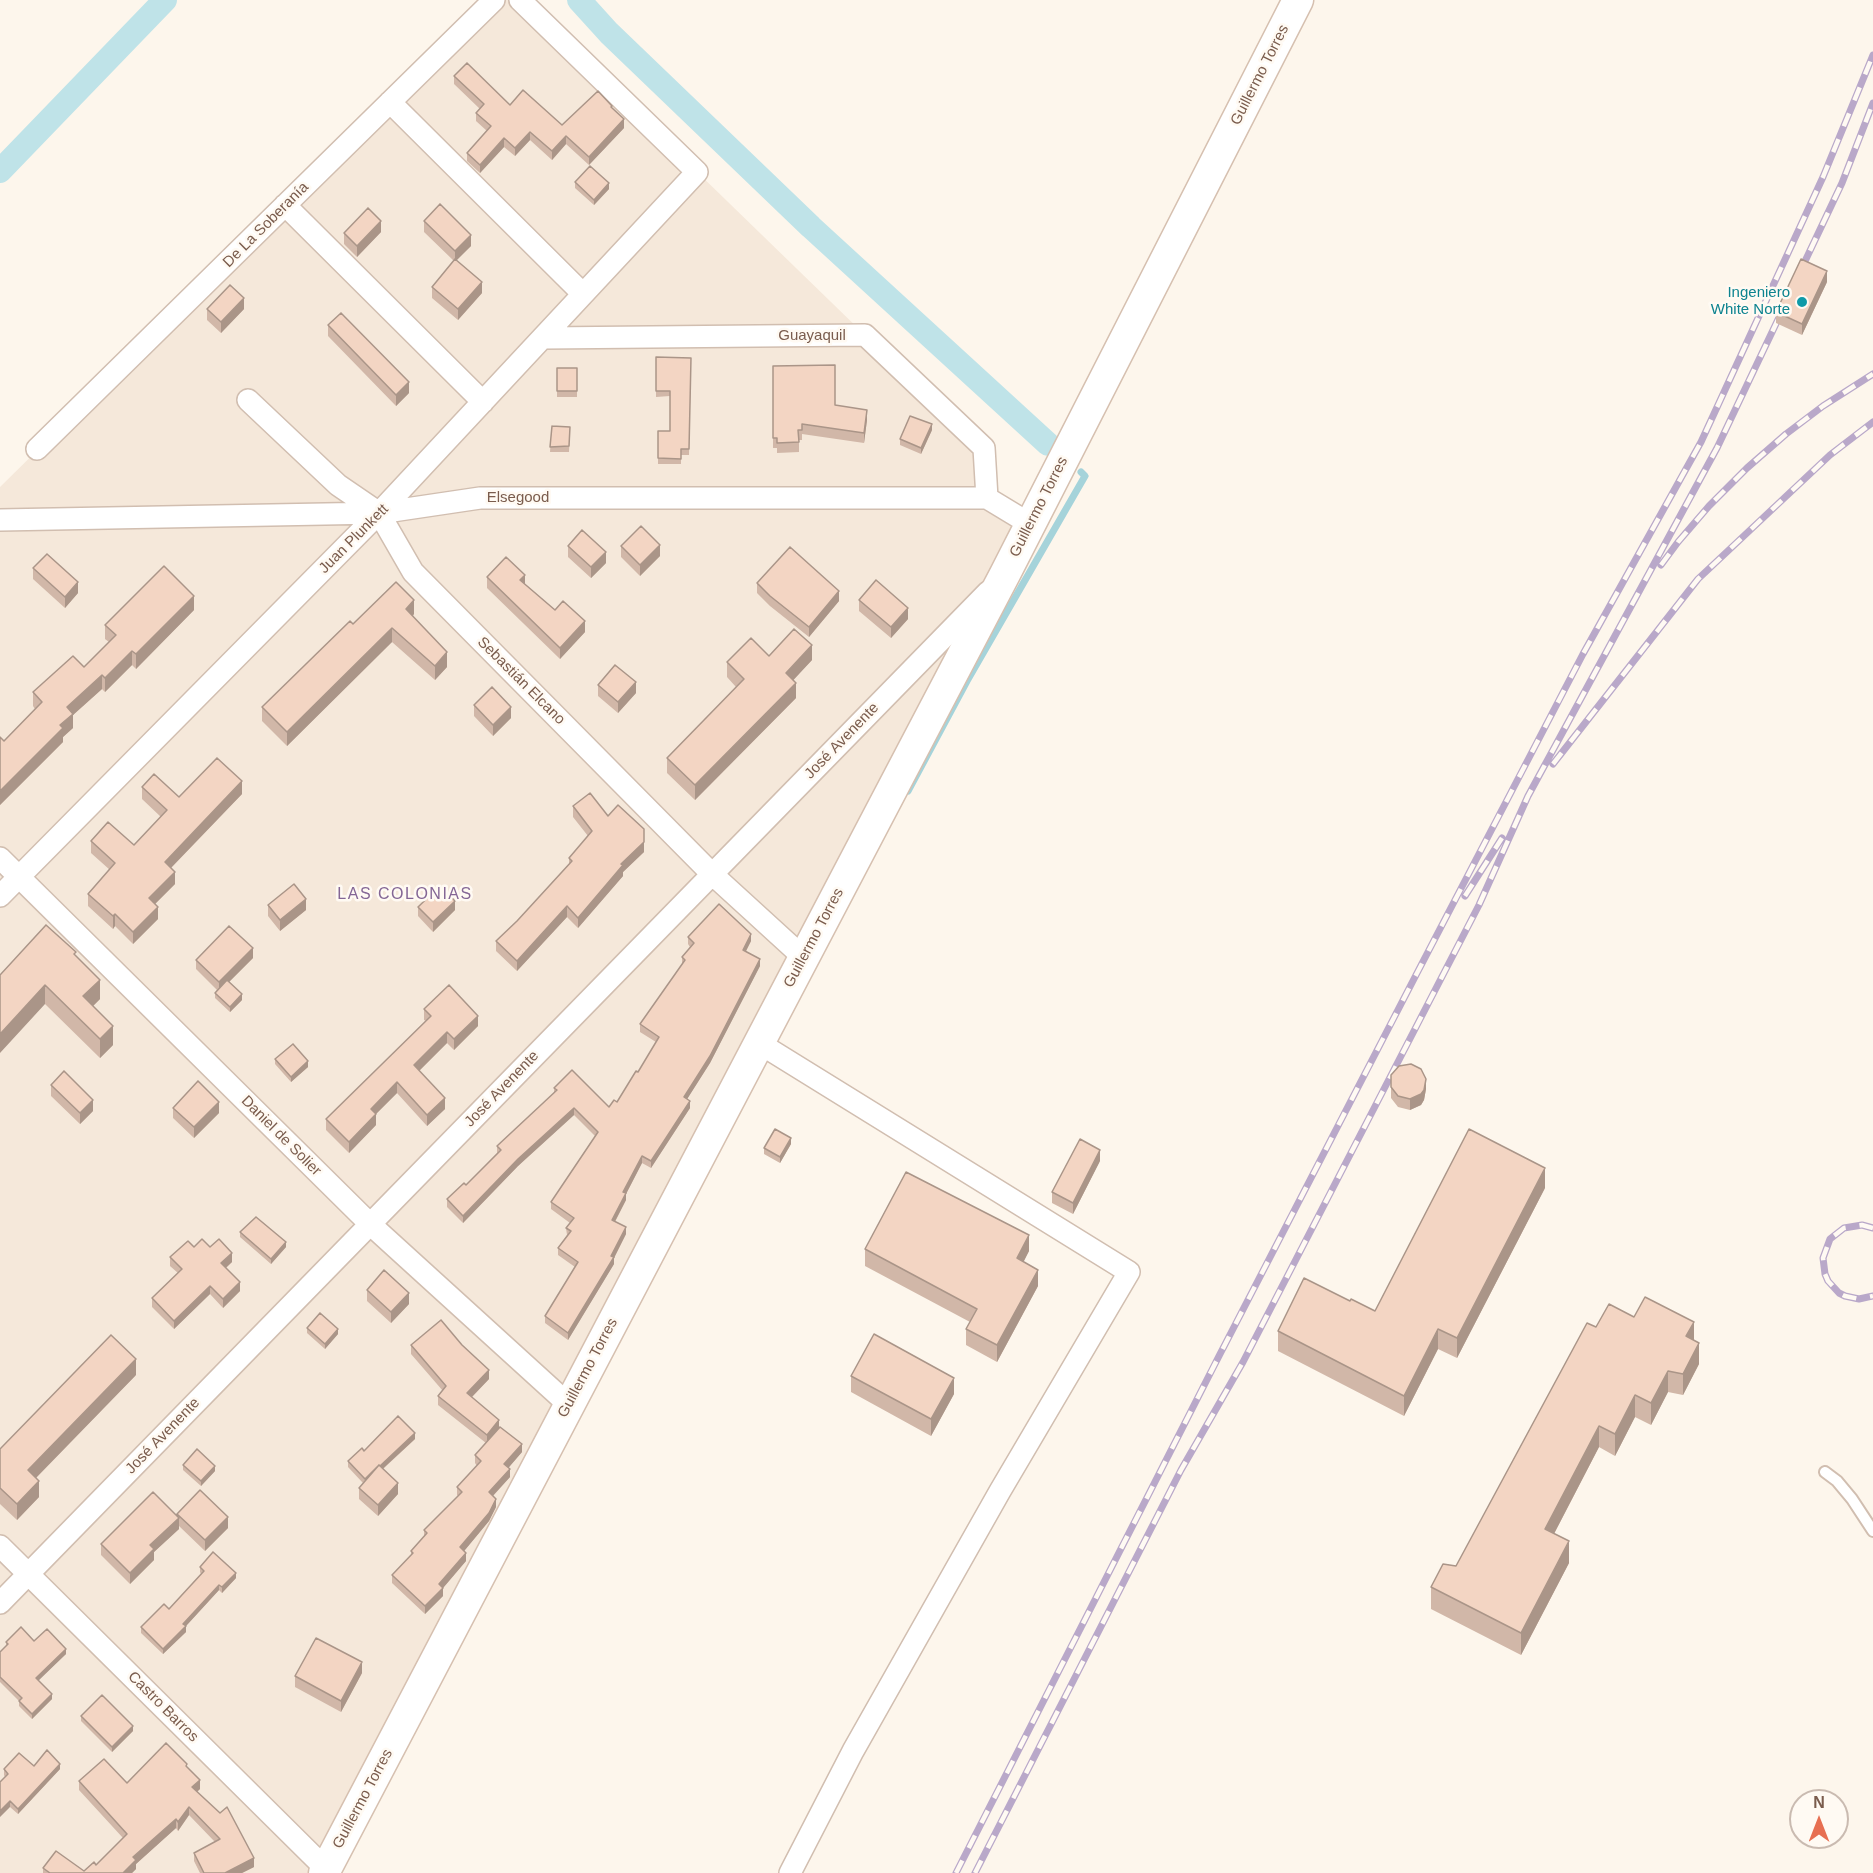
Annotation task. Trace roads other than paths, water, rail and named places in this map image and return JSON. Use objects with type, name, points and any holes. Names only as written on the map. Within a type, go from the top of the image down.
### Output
[{"type":"main road","name":"Guillermo Torres","points":[[325,1871],[1005,574],[1298,0]]},
{"type":"street","name":"De La Soberanía","points":[[37,449],[494,0]]},
{"type":"street","name":"Juan Plunkett","points":[[0,896],[379,513],[697,172],[520,0]]},
{"type":"street","points":[[390,102],[583,294]]},
{"type":"street","points":[[285,205],[483,402]]},
{"type":"street","name":"Guayaquil","points":[[544,338],[865,335],[984,447],[987,498]]},
{"type":"street","name":"Sebastián Elcano","points":[[248,400],[338,485],[379,513],[413,572],[712,874],[804,958]]},
{"type":"street","name":"Elsegood","points":[[0,520],[379,513],[480,498],[987,498]]},
{"type":"street","points":[[987,498],[1030,524]]},
{"type":"street","name":"José Avenente","points":[[0,1603],[1005,574]]},
{"type":"street","name":"Daniel de Solier","points":[[0,858],[370,1224],[569,1405]]},
{"type":"street","points":[[759,1043],[1129,1272],[1000,1491],[871,1720],[790,1873]]},
{"type":"street","name":"Castro Barros","points":[[0,1546],[325,1871]]},
{"type":"lane","points":[[1825,1472],[1851,1499],[1873,1531]]},
{"type":"waterway","points":[[0,171],[165,0]]},
{"type":"waterway","points":[[579,0],[609,33],[811,227],[1048,444]]},
{"type":"waterway","points":[[908,791],[967,681],[1085,476],[1081,472]]},
{"type":"railway","points":[[956,1873],[1219,1356],[1583,654],[1701,442],[1823,177],[1873,55]]},
{"type":"railway","points":[[1798,276],[1842,183],[1873,103]]},
{"type":"railway","points":[[975,1873],[1181,1470],[1243,1362],[1479,905],[1528,796],[1717,448],[1783,309]]},
{"type":"railway","points":[[1661,565],[1709,506],[1747,468],[1823,406],[1873,374]]},
{"type":"railway","points":[[1553,764],[1698,579],[1830,455],[1873,422]]},
{"type":"railway","points":[[1465,896],[1502,838]]},
{"type":"railway","points":[[1873,1228],[1862,1225],[1844,1228],[1830,1239],[1823,1258],[1828,1281],[1839,1293],[1859,1299],[1873,1296]]},
{"type":"place","name":"Ingeniero White Norte","points":[[1802,302]]},
{"type":"district","name":"LAS COLONIAS","points":[[405,895]]}]
